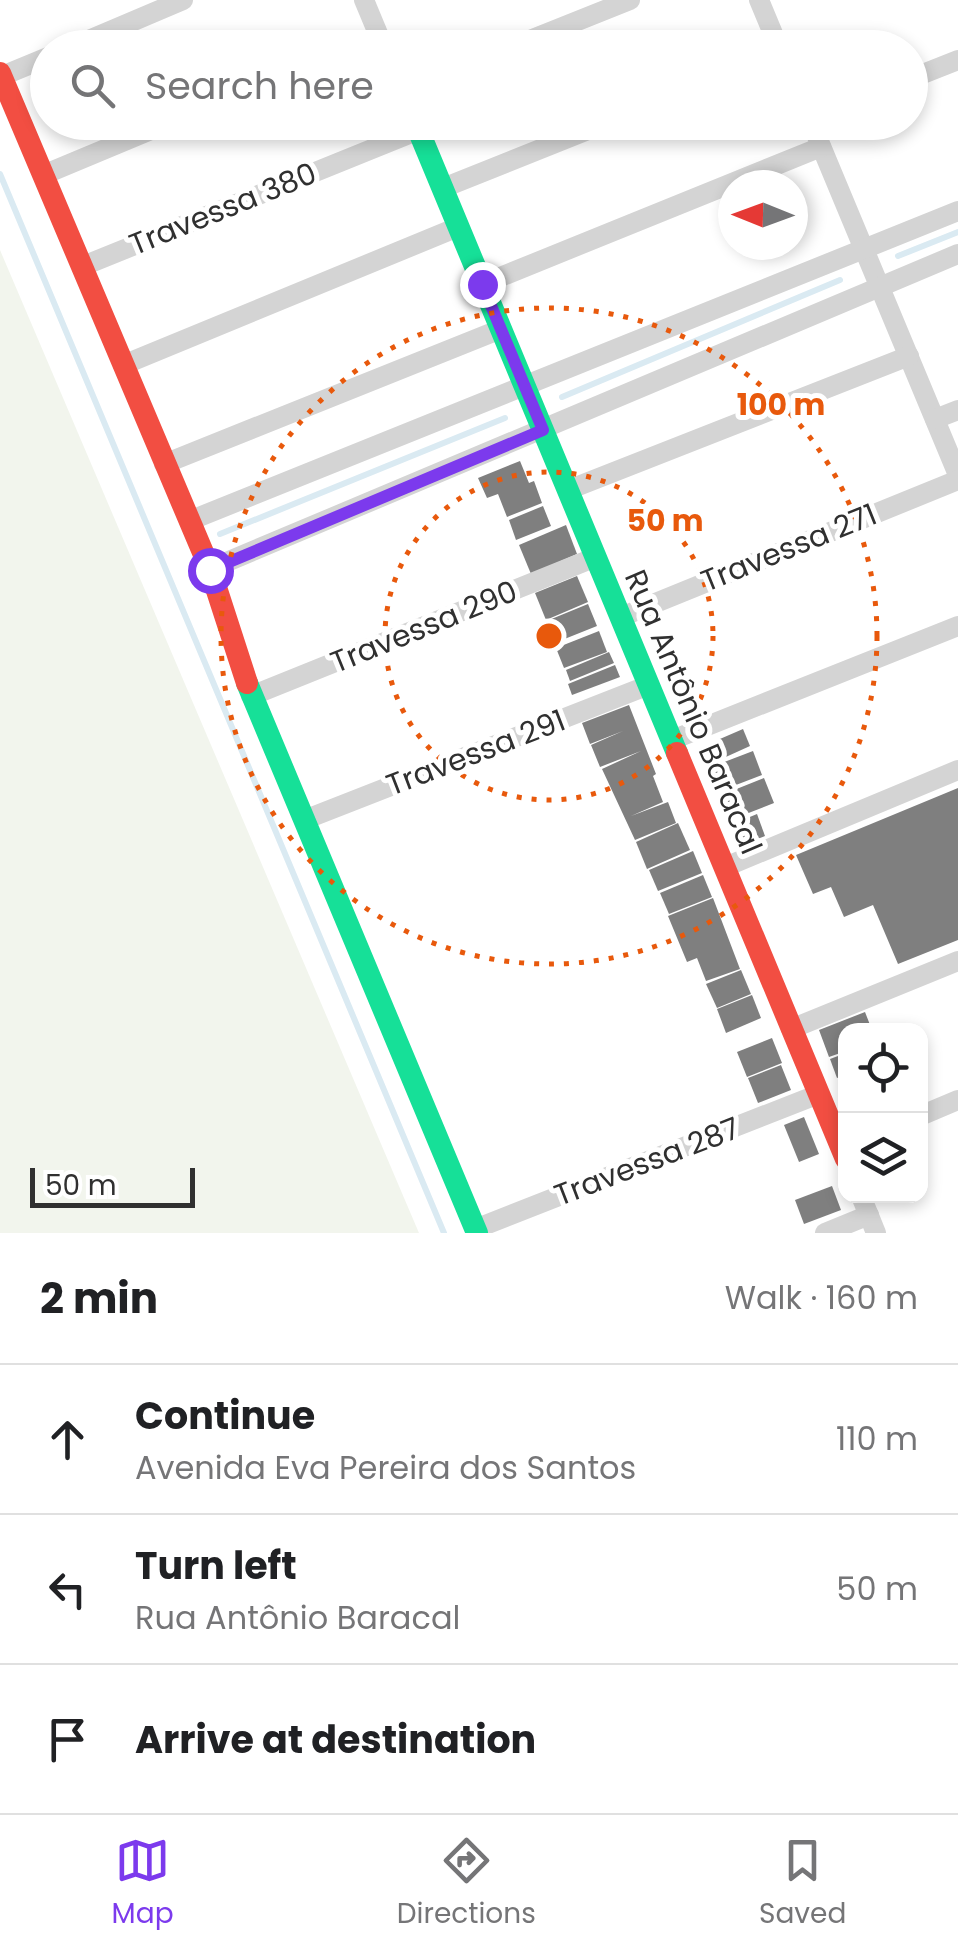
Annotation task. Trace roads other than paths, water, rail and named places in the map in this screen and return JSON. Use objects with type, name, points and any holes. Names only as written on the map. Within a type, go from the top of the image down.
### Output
[{"type":"street","points":[[113,30],[184,0]]},
{"type":"street","points":[[364,0],[377,30]]},
{"type":"street","points":[[555,30],[630,0]]},
{"type":"street","points":[[759,0],[772,30]]},
{"type":"street","points":[[928,72],[958,60]]},
{"type":"street","points":[[30,64],[1,75],[210,570],[251,696],[476,1231]]},
{"type":"street","points":[[44,175],[127,140]]},
{"type":"street","name":"Travessa 380","points":[[83,266],[384,140]]},
{"type":"street","name":"Rua Antônio Baracal","points":[[423,140],[838,1137]]},
{"type":"street","points":[[443,188],[563,140]]},
{"type":"street","points":[[818,140],[958,478]]},
{"type":"street","points":[[482,284],[821,147]]},
{"type":"street","points":[[189,521],[958,211]]},
{"type":"street","points":[[123,365],[458,226]]},
{"type":"street","points":[[210,570],[958,254]]},
{"type":"street","points":[[164,464],[501,330]]},
{"type":"street","points":[[568,490],[908,356]]},
{"type":"street","points":[[935,419],[958,410]]},
{"type":"street","name":"Travessa 271","points":[[620,617],[958,478]]},
{"type":"street","name":"Travessa 290","points":[[251,696],[596,558]]},
{"type":"street","points":[[672,740],[958,626]]},
{"type":"street","name":"Travessa 291","points":[[304,820],[649,685]]},
{"type":"street","points":[[724,867],[958,770]]},
{"type":"street","points":[[792,1029],[958,961]]},
{"type":"street","name":"Travessa 287","points":[[476,1231],[819,1094]]},
{"type":"street","points":[[927,1113],[958,1100]]},
{"type":"street","points":[[825,1233],[869,1214]]},
{"type":"waterway","points":[[0,174],[444,1233]]},
{"type":"waterway","points":[[898,256],[958,232]]},
{"type":"waterway","points":[[562,397],[840,280]]},
{"type":"waterway","points":[[220,534],[505,418]]}]
